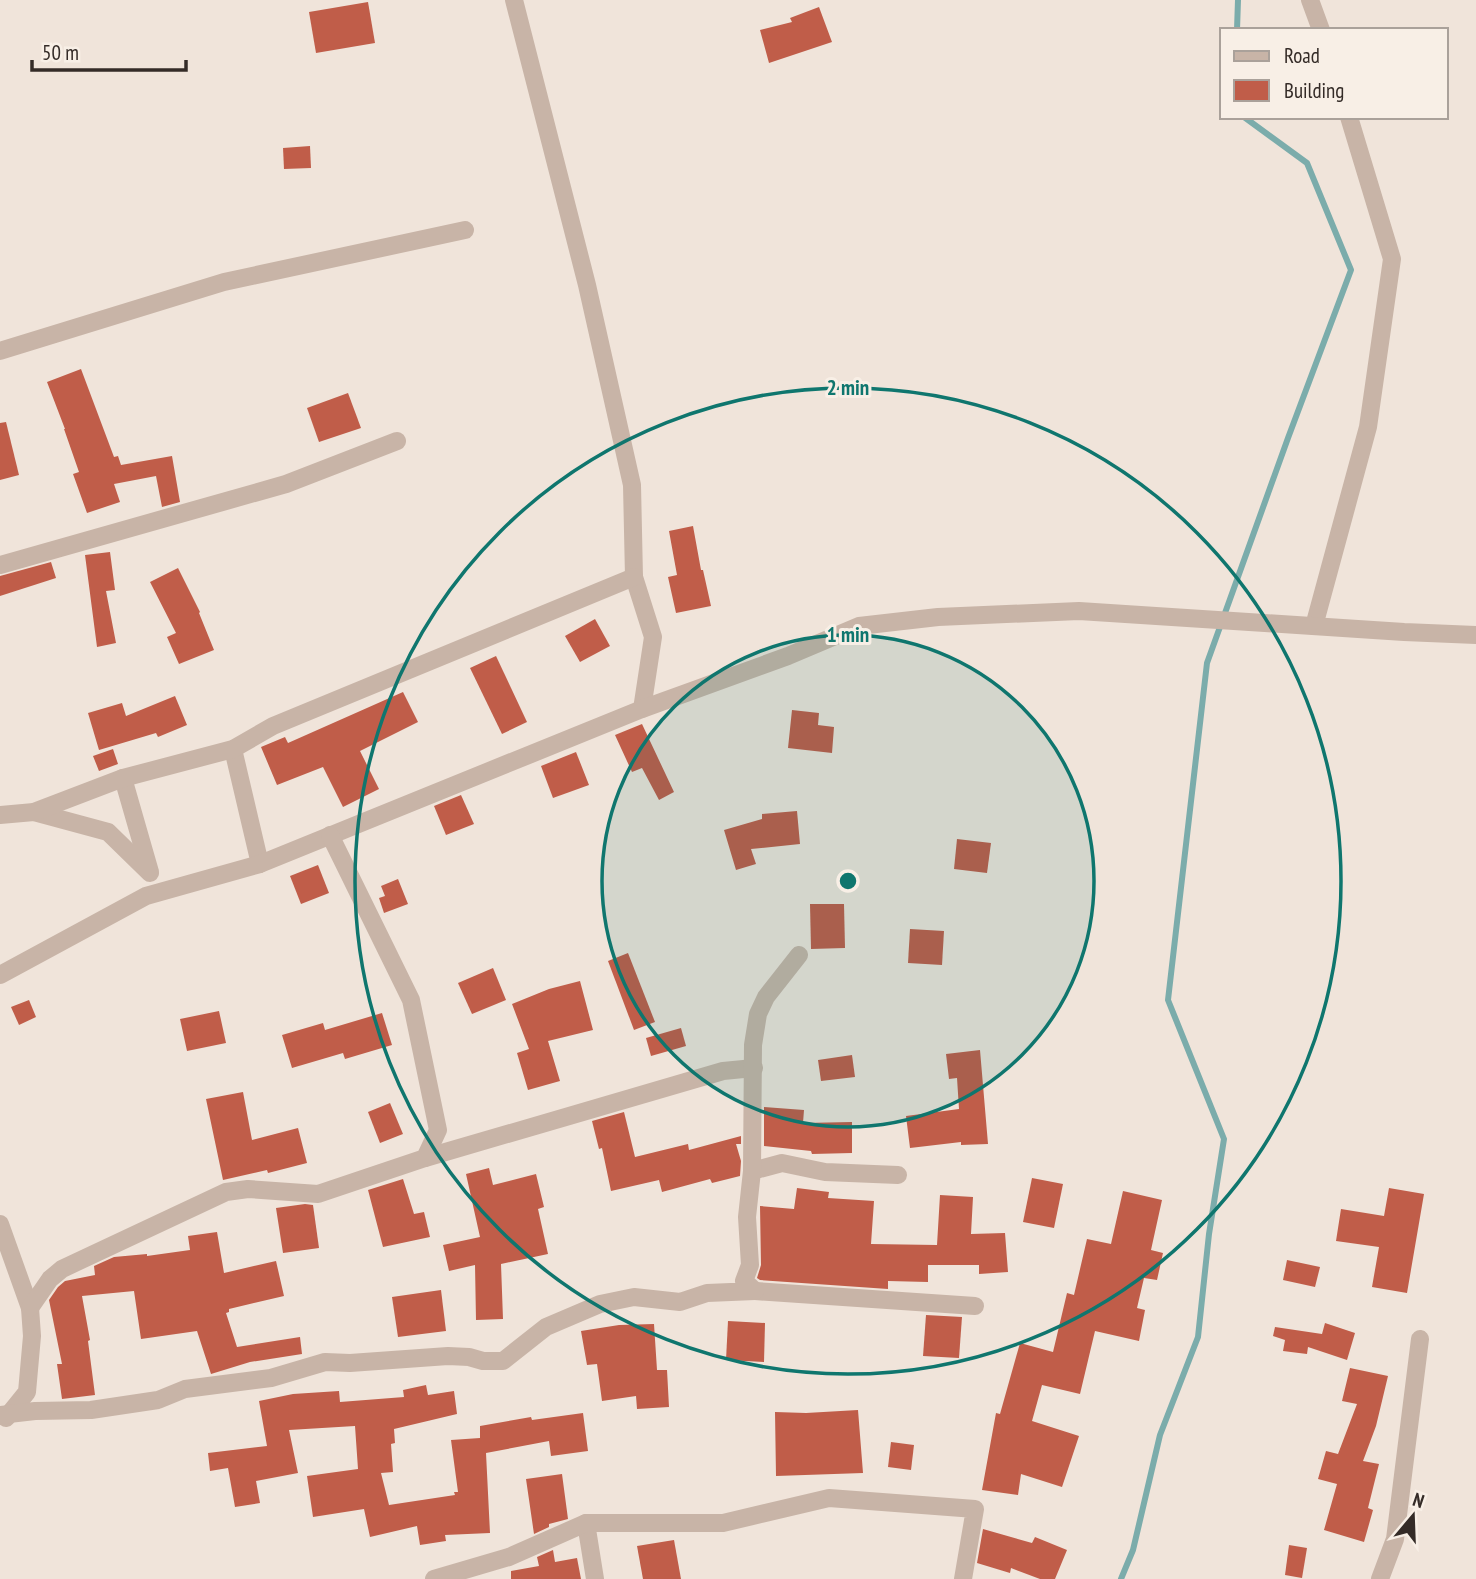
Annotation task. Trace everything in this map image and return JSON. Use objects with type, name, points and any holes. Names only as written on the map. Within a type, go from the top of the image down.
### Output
[{"type":"street","points":[[514,0],[587,285],[632,485],[634,577],[653,637],[642,709]]},
{"type":"street","points":[[1310,0],[1320,28]]},
{"type":"street","points":[[1314,626],[1368,427],[1392,259],[1350,119]]},
{"type":"street","points":[[0,351],[224,282],[465,230]]},
{"type":"street","points":[[0,565],[286,484],[397,441]]},
{"type":"street","points":[[0,814],[34,812],[123,778],[233,749],[273,726],[634,577]]},
{"type":"street","points":[[0,975],[146,896],[260,864],[642,709],[788,656],[859,626],[938,618],[1079,611],[1476,635]]},
{"type":"street","points":[[233,749],[260,864]]},
{"type":"street","points":[[123,778],[150,873],[146,896]]},
{"type":"street","points":[[34,812],[108,832],[150,873]]},
{"type":"street","points":[[330,835],[411,1000],[438,1130],[425,1158]]},
{"type":"street","points":[[755,1291],[744,1281],[750,1265],[747,1217],[751,1171],[753,1045],[758,1014],[766,997],[799,955]]},
{"type":"street","points":[[30,1308],[50,1279],[62,1269],[226,1192],[248,1189],[318,1194],[425,1158],[723,1071],[754,1068]]},
{"type":"street","points":[[751,1171],[782,1163],[825,1172],[898,1175]]},
{"type":"street","points":[[0,1224],[30,1308],[31,1359],[27,1392],[35,1411]]},
{"type":"street","points":[[3,1419],[35,1411],[91,1410],[158,1400],[185,1389],[271,1377],[325,1362],[350,1363],[448,1356],[503,1362],[545,1327],[600,1304],[634,1297],[680,1301],[707,1293],[755,1291],[975,1306]]},
{"type":"street","points":[[1380,1579],[1395,1539],[1420,1339]]},
{"type":"street","points":[[3,1419],[27,1392]]},
{"type":"street","points":[[434,1579],[509,1558],[586,1523],[723,1523],[829,1498],[975,1509],[963,1579]]},
{"type":"street","points":[[586,1523],[595,1579]]},
{"type":"building","points":[[368,2],[375,43],[316,53],[309,12]]},
{"type":"building","points":[[819,7],[832,42],[769,63],[760,30],[792,22],[790,18]]},
{"type":"building","points":[[310,146],[311,168],[284,169],[283,148]]},
{"type":"building","points":[[81,369],[114,457],[118,456],[121,465],[172,456],[180,502],[162,507],[156,476],[114,484],[120,502],[87,513],[73,474],[79,472],[47,382]]},
{"type":"building","points":[[348,393],[361,428],[319,442],[307,408]]},
{"type":"building","points":[[6,422],[19,475],[0,480],[0,423]]},
{"type":"building","points":[[693,526],[711,606],[676,613],[668,577],[677,575],[669,531]]},
{"type":"building","points":[[110,552],[115,590],[106,591],[116,643],[97,647],[85,555]]},
{"type":"building","points":[[51,562],[56,578],[0,596],[0,576]]},
{"type":"building","points":[[178,568],[200,612],[214,650],[179,664],[167,637],[176,633],[150,582]]},
{"type":"building","points":[[595,619],[610,646],[580,662],[565,636]]},
{"type":"building","points":[[496,656],[527,722],[502,734],[470,668]]},
{"type":"building","points":[[403,692],[418,722],[360,751],[379,789],[343,807],[323,767],[277,785],[261,747],[285,737],[288,743]]},
{"type":"building","points":[[175,696],[187,725],[158,737],[156,733],[99,750],[88,713],[122,703],[126,716]]},
{"type":"building","points":[[792,710],[819,713],[818,725],[834,727],[832,753],[788,748]]},
{"type":"building","points":[[642,724],[674,792],[659,800],[642,768],[632,772],[615,735]]},
{"type":"building","points":[[113,749],[118,764],[99,771],[93,756]]},
{"type":"building","points":[[576,752],[589,785],[553,798],[541,766]]},
{"type":"building","points":[[461,795],[474,824],[446,835],[434,806]]},
{"type":"building","points":[[797,811],[800,844],[751,849],[756,864],[736,870],[724,830],[762,819],[762,814]]},
{"type":"building","points":[[957,839],[991,843],[987,873],[954,869]]},
{"type":"building","points":[[318,865],[329,893],[301,904],[290,876]]},
{"type":"building","points":[[398,879],[408,904],[384,913],[379,898],[385,896],[381,886]]},
{"type":"building","points":[[810,904],[844,904],[845,948],[811,949]]},
{"type":"building","points":[[910,929],[944,931],[942,965],[908,963]]},
{"type":"building","points":[[628,953],[655,1022],[634,1030],[608,961]]},
{"type":"building","points":[[493,968],[506,1000],[472,1014],[458,983]]},
{"type":"building","points":[[580,981],[593,1030],[548,1041],[560,1081],[528,1090],[517,1053],[529,1049],[512,1004],[549,989]]},
{"type":"building","points":[[29,1000],[36,1017],[19,1025],[11,1007]]},
{"type":"building","points":[[219,1011],[226,1043],[187,1051],[180,1019]]},
{"type":"building","points":[[382,1013],[392,1045],[345,1059],[343,1053],[292,1068],[282,1035],[323,1023],[325,1030]]},
{"type":"building","points":[[681,1028],[686,1046],[651,1056],[646,1038]]},
{"type":"building","points":[[980,1050],[988,1144],[961,1145],[961,1142],[910,1148],[906,1116],[959,1109],[957,1078],[949,1079],[946,1054]]},
{"type":"building","points":[[852,1055],[855,1077],[821,1081],[818,1060]]},
{"type":"building","points":[[243,1092],[252,1140],[298,1128],[307,1163],[223,1180],[206,1099]]},
{"type":"building","points":[[390,1103],[403,1134],[380,1143],[368,1112]]},
{"type":"building","points":[[764,1107],[804,1110],[803,1123],[852,1122],[852,1153],[812,1154],[811,1151],[764,1146]]},
{"type":"building","points":[[624,1112],[635,1157],[688,1144],[689,1150],[741,1136],[741,1144],[736,1144],[741,1161],[740,1176],[712,1183],[710,1179],[662,1192],[659,1180],[611,1191],[602,1148],[599,1149],[592,1121]]},
{"type":"building","points":[[489,1168],[493,1185],[536,1174],[544,1207],[538,1209],[548,1254],[501,1264],[503,1319],[476,1320],[475,1265],[449,1271],[443,1245],[480,1237],[466,1174]]},
{"type":"building","points":[[1032,1178],[1063,1184],[1054,1228],[1023,1222]]},
{"type":"building","points":[[403,1179],[414,1214],[424,1212],[430,1237],[383,1247],[368,1190]]},
{"type":"building","points":[[797,1188],[829,1192],[828,1198],[874,1201],[871,1244],[937,1245],[940,1195],[973,1197],[971,1234],[1005,1233],[1008,1272],[979,1274],[979,1265],[928,1265],[928,1282],[888,1281],[888,1289],[760,1280],[757,1278],[761,1265],[760,1206],[794,1209]]},
{"type":"building","points":[[1389,1188],[1424,1194],[1407,1293],[1372,1287],[1379,1247],[1336,1241],[1341,1209],[1384,1216]]},
{"type":"building","points":[[1123,1191],[1162,1200],[1151,1250],[1163,1253],[1157,1280],[1144,1278],[1137,1308],[1145,1310],[1139,1341],[1095,1331],[1080,1394],[1042,1385],[1032,1421],[1079,1436],[1062,1487],[1021,1474],[1018,1495],[982,1490],[996,1413],[1000,1414],[1020,1343],[1053,1352],[1067,1293],[1074,1295],[1087,1239],[1111,1244]]},
{"type":"building","points":[[313,1205],[319,1248],[283,1253],[276,1208]]},
{"type":"building","points":[[217,1232],[224,1273],[276,1261],[284,1296],[229,1309],[226,1313],[237,1347],[300,1337],[302,1354],[250,1362],[211,1374],[197,1331],[141,1339],[134,1291],[82,1296],[90,1340],[95,1395],[62,1399],[57,1364],[62,1364],[49,1300],[58,1287],[65,1281],[95,1275],[94,1266],[114,1257],[190,1250],[188,1236]]},
{"type":"building","points":[[1287,1260],[1320,1267],[1315,1287],[1283,1280]]},
{"type":"building","points":[[441,1290],[446,1331],[398,1337],[392,1297]]},
{"type":"building","points":[[926,1315],[962,1317],[959,1358],[923,1356]]},
{"type":"building","points":[[728,1321],[765,1323],[764,1362],[726,1360]]},
{"type":"building","points":[[1325,1323],[1355,1333],[1347,1360],[1308,1347],[1307,1354],[1283,1351],[1285,1340],[1273,1336],[1275,1327],[1322,1334]]},
{"type":"building","points":[[654,1324],[657,1370],[667,1370],[669,1407],[637,1409],[636,1396],[602,1401],[597,1364],[587,1365],[581,1331],[619,1325]]},
{"type":"building","points":[[1350,1368],[1388,1376],[1376,1426],[1363,1461],[1379,1464],[1368,1508],[1373,1510],[1364,1542],[1324,1530],[1337,1484],[1318,1479],[1326,1451],[1338,1454],[1357,1404],[1342,1401]]},
{"type":"building","points":[[426,1385],[428,1395],[454,1391],[457,1414],[394,1429],[395,1443],[391,1444],[393,1472],[381,1473],[389,1505],[455,1495],[454,1492],[458,1492],[451,1440],[480,1438],[480,1426],[531,1417],[532,1420],[583,1413],[588,1451],[551,1456],[549,1441],[486,1453],[490,1533],[445,1535],[446,1541],[420,1545],[417,1526],[370,1537],[364,1509],[313,1517],[307,1476],[358,1469],[355,1426],[289,1430],[298,1473],[256,1481],[260,1503],[235,1507],[228,1468],[210,1471],[208,1453],[267,1446],[259,1401],[293,1394],[339,1391],[340,1402],[404,1397],[403,1390]]},
{"type":"building","points":[[858,1410],[863,1473],[776,1476],[775,1412]]},
{"type":"building","points":[[891,1442],[914,1445],[911,1470],[888,1467]]},
{"type":"building","points":[[562,1474],[568,1519],[549,1524],[549,1527],[534,1534],[526,1479]]},
{"type":"building","points":[[983,1529],[1032,1543],[1035,1537],[1067,1550],[1055,1579],[1040,1579],[1011,1568],[1010,1573],[977,1563]]},
{"type":"building","points":[[674,1540],[681,1579],[643,1579],[637,1546]]},
{"type":"building","points":[[1289,1545],[1307,1548],[1302,1578],[1285,1575]]},
{"type":"building","points":[[553,1550],[555,1562],[577,1558],[581,1579],[511,1579],[511,1571],[539,1566],[537,1557]]},
{"type":"waterway","points":[[1237,28],[1238,0]]},
{"type":"waterway","points":[[1121,1579],[1133,1550],[1160,1435],[1198,1337],[1209,1234],[1224,1139],[1168,1000],[1207,663],[1351,270],[1307,163],[1247,119]]}]
